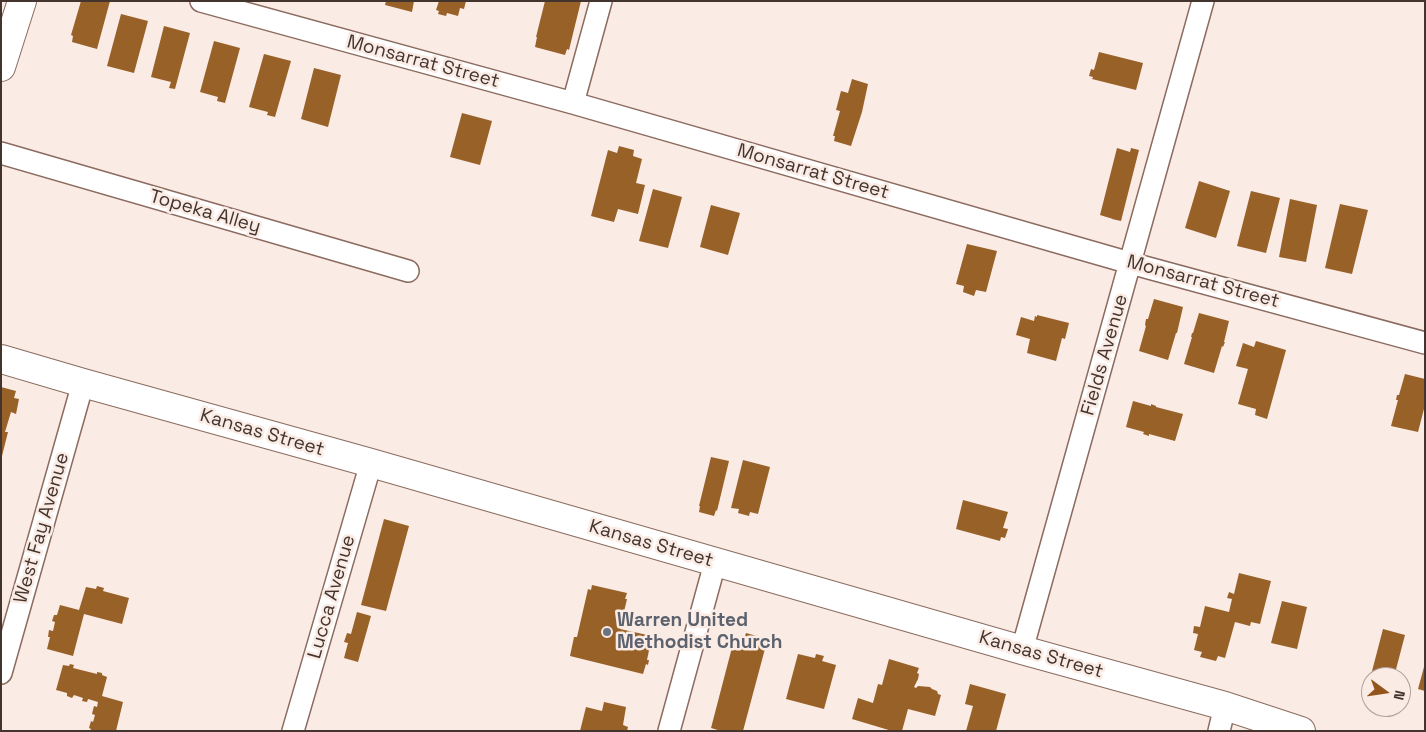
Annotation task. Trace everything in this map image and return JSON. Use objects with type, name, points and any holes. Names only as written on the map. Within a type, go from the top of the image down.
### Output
[{"type":"street","points":[[1,67],[22,1]]},
{"type":"street","name":"Monsarrat Street","points":[[201,1],[573,103],[1130,263],[1425,343]]},
{"type":"street","points":[[573,103],[601,1]]},
{"type":"street","name":"Fields Avenue","points":[[1022,650],[1203,1]]},
{"type":"street","name":"Topeka Alley","points":[[1,153],[408,271]]},
{"type":"street","name":"Kansas Street","points":[[1,359],[1022,650],[1222,719],[1301,731]]},
{"type":"street","name":"West Fay Avenue","points":[[1,673],[84,383]]},
{"type":"street","name":"Lucca Avenue","points":[[293,731],[371,463]]},
{"type":"street","points":[[668,731],[715,563]]},
{"type":"building","points":[[81,1],[110,1],[97,49],[72,42],[73,36],[71,35]]},
{"type":"building","points":[[386,1],[414,1],[412,12],[385,5]]},
{"type":"building","points":[[439,1],[466,1],[464,9],[460,8],[458,16],[447,13],[446,16],[438,14],[439,11],[436,10]]},
{"type":"building","points":[[545,1],[581,1],[569,50],[567,49],[565,55],[535,47]]},
{"type":"building","points":[[121,14],[148,21],[134,73],[107,66]]},
{"type":"building","points":[[164,26],[190,33],[175,89],[169,88],[171,82],[151,77]]},
{"type":"building","points":[[214,41],[240,48],[225,103],[217,101],[218,97],[200,92]]},
{"type":"building","points":[[1099,52],[1143,63],[1136,90],[1092,79],[1093,77],[1089,76],[1091,69],[1094,70]]},
{"type":"building","points":[[264,54],[291,61],[275,117],[267,115],[268,112],[249,107]]},
{"type":"building","points":[[314,68],[341,75],[328,127],[301,119]]},
{"type":"building","points":[[852,79],[868,84],[862,112],[851,146],[834,141],[835,136],[833,136],[840,111],[836,110],[841,91],[848,93]]},
{"type":"building","points":[[462,113],[492,121],[480,165],[450,157]]},
{"type":"building","points":[[619,146],[634,150],[633,156],[642,159],[636,183],[645,185],[638,214],[618,209],[614,222],[591,216],[608,150],[617,153]]},
{"type":"building","points":[[1117,148],[1130,152],[1131,148],[1139,150],[1121,221],[1100,215]]},
{"type":"building","points":[[1199,181],[1230,191],[1216,238],[1185,228]]},
{"type":"building","points":[[653,189],[682,197],[668,248],[639,241]]},
{"type":"building","points":[[1251,191],[1280,198],[1266,253],[1237,246]]},
{"type":"building","points":[[1290,199],[1317,205],[1306,262],[1279,257]]},
{"type":"building","points":[[1340,204],[1368,210],[1352,274],[1325,268]]},
{"type":"building","points":[[711,205],[740,213],[728,255],[700,247]]},
{"type":"building","points":[[967,244],[997,251],[986,292],[976,290],[974,296],[963,292],[964,286],[956,284]]},
{"type":"building","points":[[1154,299],[1183,307],[1168,360],[1139,351],[1146,319],[1148,319]]},
{"type":"building","points":[[1199,313],[1229,321],[1225,342],[1214,373],[1184,364]]},
{"type":"building","points":[[1037,315],[1069,323],[1065,339],[1062,338],[1056,361],[1027,353],[1030,339],[1016,335],[1021,317],[1034,321]]},
{"type":"building","points":[[1256,341],[1286,350],[1267,419],[1255,415],[1256,409],[1238,404],[1248,369],[1236,366],[1243,343],[1254,347]]},
{"type":"building","points":[[1405,374],[1425,379],[1425,405],[1418,432],[1391,426],[1398,400],[1396,400],[1397,395],[1399,395]]},
{"type":"building","points":[[1,387],[16,391],[14,398],[19,399],[16,414],[11,412],[5,432],[8,432],[2,456]]},
{"type":"building","points":[[1133,401],[1151,406],[1151,404],[1183,414],[1175,441],[1149,434],[1149,436],[1143,434],[1144,432],[1126,427]]},
{"type":"building","points":[[711,457],[729,461],[717,511],[714,516],[699,512]]},
{"type":"building","points":[[743,460],[770,467],[758,514],[750,512],[749,516],[738,513],[739,509],[731,508]]},
{"type":"building","points":[[963,500],[1008,512],[1003,528],[1008,529],[1005,538],[1001,537],[1000,541],[956,529]]},
{"type":"building","points":[[384,519],[409,526],[386,611],[361,605]]},
{"type":"building","points":[[1239,573],[1271,581],[1260,624],[1251,622],[1250,626],[1235,622],[1225,658],[1218,656],[1216,661],[1200,657],[1202,652],[1194,650],[1198,634],[1193,633],[1194,626],[1200,627],[1205,606],[1229,612],[1232,599],[1227,598],[1229,592],[1234,594]]},
{"type":"building","name":"Warren United Methodist Church","points":[[592,585],[627,593],[620,629],[652,636],[647,660],[649,660],[648,665],[646,664],[643,674],[570,656],[574,637],[577,637],[588,589],[591,590]]},
{"type":"building","points":[[97,586],[104,588],[103,591],[129,598],[122,624],[84,614],[73,656],[47,649],[50,637],[48,637],[49,630],[53,631],[55,622],[52,621],[54,615],[57,615],[60,605],[79,610],[86,587],[96,589]]},
{"type":"building","points":[[1282,601],[1307,607],[1297,649],[1271,643]]},
{"type":"building","points":[[357,612],[371,616],[358,662],[344,658],[348,643],[344,642],[347,633],[351,634]]},
{"type":"building","points":[[1383,629],[1405,635],[1397,667],[1373,667]]},
{"type":"building","points":[[746,633],[760,637],[758,643],[766,645],[743,731],[721,731],[711,728],[735,636],[744,639]]},
{"type":"building","points":[[798,654],[815,658],[816,654],[824,656],[822,661],[836,665],[824,709],[786,699]]},
{"type":"building","points":[[889,659],[919,668],[917,673],[919,674],[918,679],[914,687],[930,687],[941,695],[935,716],[908,709],[902,731],[892,731],[852,719],[858,698],[873,703],[878,684],[882,685]]},
{"type":"building","points":[[70,664],[74,665],[73,668],[97,674],[97,672],[102,673],[102,675],[107,677],[102,696],[123,702],[116,731],[90,731],[91,721],[93,722],[95,715],[92,714],[94,706],[97,707],[98,702],[88,699],[87,702],[82,701],[83,698],[74,695],[72,698],[67,696],[67,693],[56,690],[63,665],[69,666]]},
{"type":"building","points":[[1425,667],[1425,691],[1418,689]]},
{"type":"building","points":[[970,684],[1006,694],[996,731],[966,731],[973,706],[965,704]]},
{"type":"building","points":[[604,702],[626,707],[623,725],[628,727],[627,731],[580,731],[586,707],[602,711]]},
{"type":"place","name":"Warren United Methodist Church","points":[[607,632]]}]
